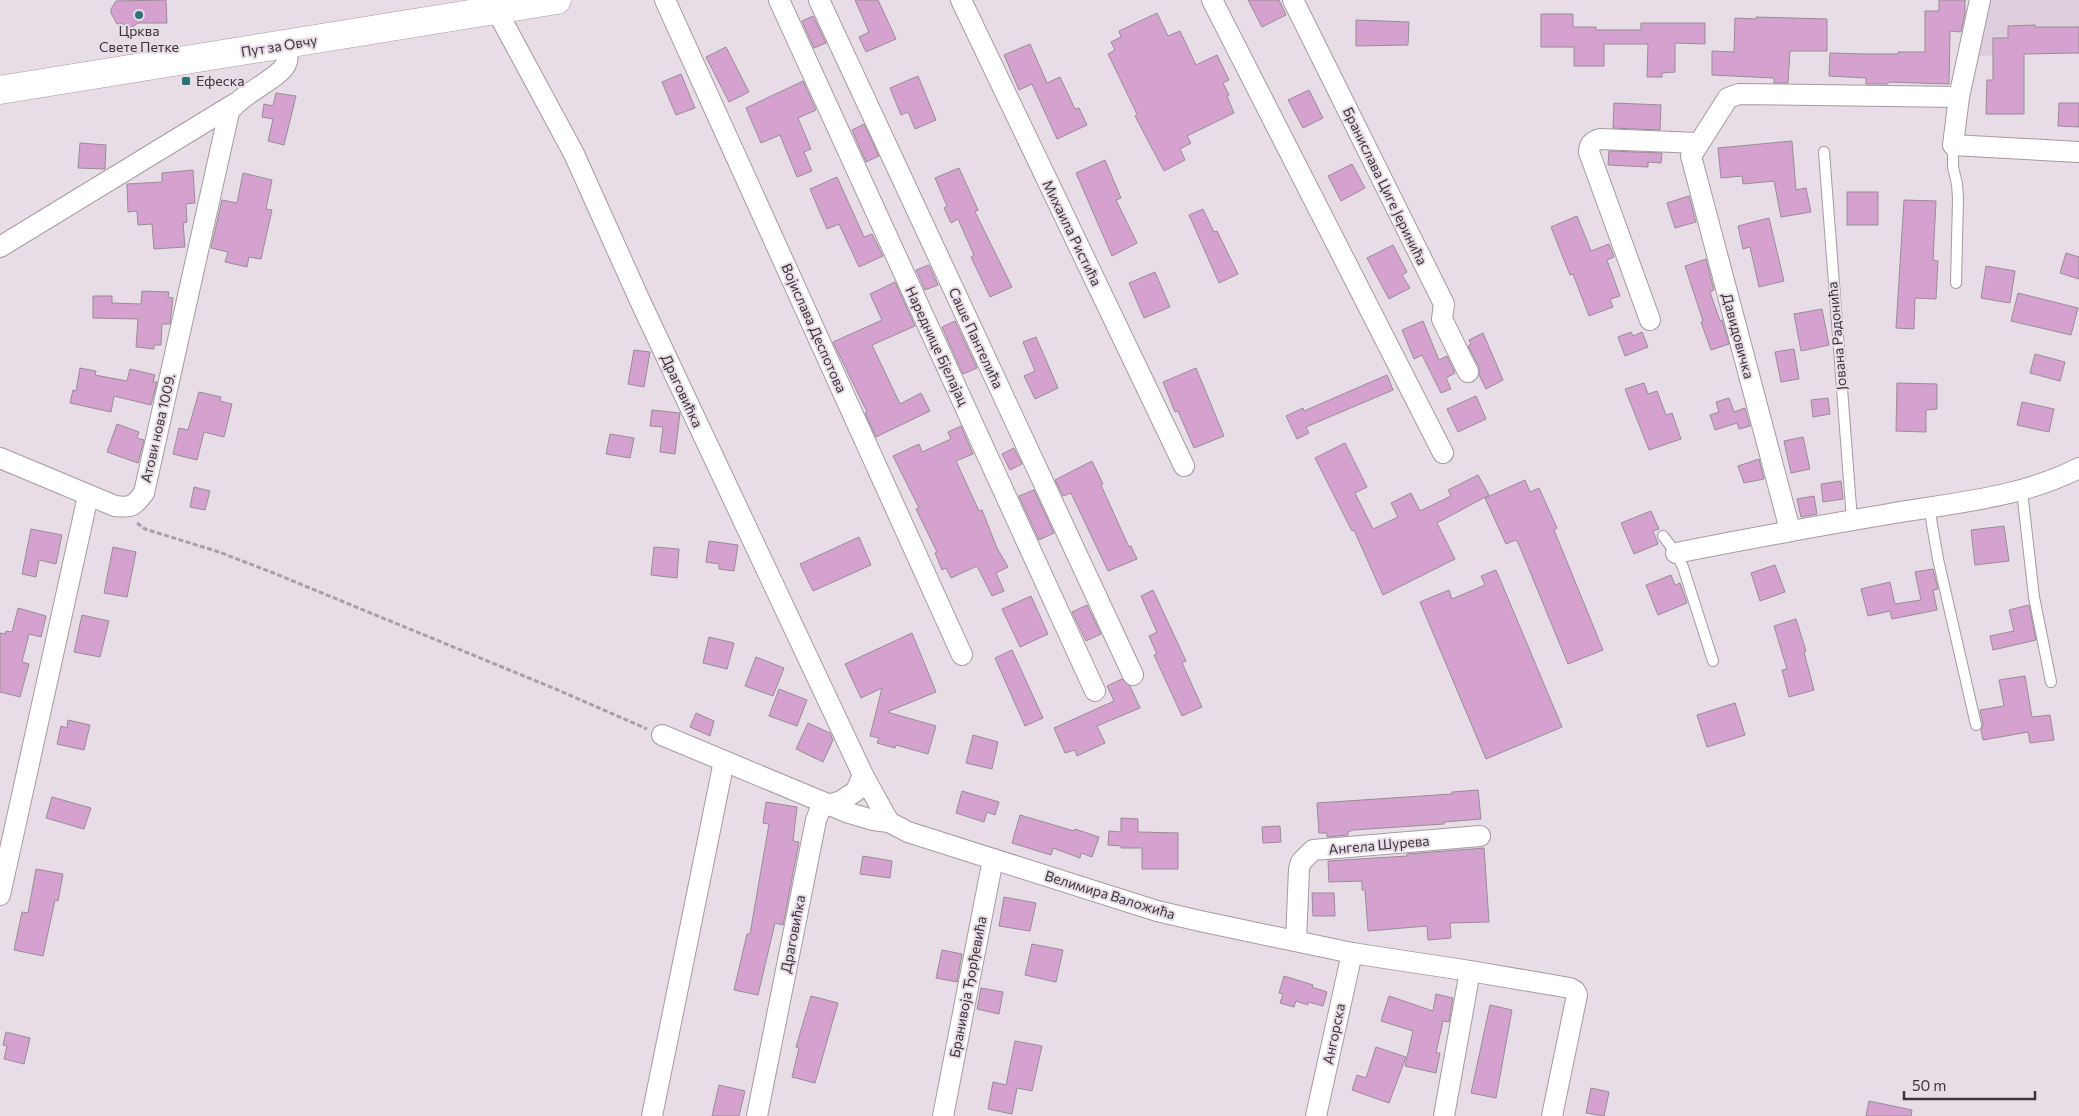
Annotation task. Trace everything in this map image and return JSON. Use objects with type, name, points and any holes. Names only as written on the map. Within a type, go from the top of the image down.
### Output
[{"type":"street","name":"Пут за Овчу","points":[[0,90],[286,44],[494,5],[558,0]]},
{"type":"street","name":"Војислава Деспотова","points":[[665,0],[962,656]]},
{"type":"street","name":"Нареднице Бјелајац","points":[[779,0],[1095,691]]},
{"type":"street","name":"Саше Пантелића","points":[[819,0],[1133,675]]},
{"type":"street","name":"Михаила Ристића","points":[[961,0],[1184,466]]},
{"type":"street","points":[[1212,0],[1443,453]]},
{"type":"street","name":"Бранислава Циге Јеринића","points":[[1293,0],[1444,304],[1442,319],[1468,372]]},
{"type":"street","points":[[1980,0],[1959,97],[1952,145],[2079,152]]},
{"type":"street","name":"Драговићка","points":[[494,5],[574,154],[645,312],[863,775],[890,822]]},
{"type":"street","name":"Атови нова 1009.","points":[[115,506],[128,508],[135,504],[144,493],[229,112],[237,102],[284,66],[288,57],[286,44]]},
{"type":"street","name":"Давидовичка","points":[[1790,530],[1691,161],[1693,152],[1728,98],[1739,94],[1959,97]]},
{"type":"street","points":[[0,247],[237,102]]},
{"type":"street","points":[[1650,320],[1589,152],[1589,147],[1592,142],[1600,138],[1698,143]]},
{"type":"street","points":[[0,458],[115,506]]},
{"type":"street","points":[[1676,553],[1790,530],[2022,491],[2064,476],[2079,468]]},
{"type":"street","points":[[0,895],[88,496]]},
{"type":"street","name":"Велимира Валожића","points":[[662,735],[872,820],[890,822],[908,832],[1200,922],[1352,953],[1470,970],[1570,988],[1577,995],[1552,1116]]},
{"type":"street","points":[[652,1116],[724,761]]},
{"type":"street","name":"Драговићка","points":[[757,1116],[816,820],[820,810],[825,806],[841,802],[856,791],[863,775]]},
{"type":"street","name":"Ангела Шурева","points":[[1296,941],[1299,869],[1301,862],[1313,850],[1480,836]]},
{"type":"street","name":"Бранивоја Ђорђевића","points":[[943,1116],[993,859]]},
{"type":"street","name":"Ангорска","points":[[1316,1116],[1352,953]]},
{"type":"street","points":[[1444,1116],[1470,970]]},
{"type":"lane","points":[[1952,145],[1958,199],[1956,283]]},
{"type":"lane","name":"Јована Радонића","points":[[1824,152],[1852,520]]},
{"type":"lane","points":[[2022,491],[2034,597],[2051,682]]},
{"type":"lane","points":[[1929,507],[1938,559],[1976,725]]},
{"type":"lane","points":[[1663,536],[1676,553],[1691,589],[1713,661]]},
{"type":"path","points":[[115,506],[145,529],[219,552],[271,572],[558,690],[662,735]]},
{"type":"shaded area","points":[[1991,0],[2079,0],[2079,52],[1978,56]]},
{"type":"building","name":"Црква Свете Петке","points":[[166,0],[167,23],[138,23],[131,28],[123,24],[117,24],[111,13],[111,9],[116,1]]},
{"type":"building","points":[[855,0],[878,0],[896,39],[866,52],[859,37],[869,32]]},
{"type":"building","points":[[1248,0],[1279,0],[1286,15],[1262,27]]},
{"type":"building","points":[[1939,0],[1965,0],[1965,13],[1961,32],[1950,31],[1949,84],[1888,82],[1888,84],[1866,84],[1866,78],[1829,76],[1830,53],[1898,54],[1898,52],[1925,52],[1925,11],[1939,11]]},
{"type":"building","points":[[1157,13],[1168,36],[1180,31],[1196,65],[1217,55],[1229,80],[1223,83],[1229,95],[1227,96],[1234,113],[1187,136],[1191,143],[1180,149],[1185,160],[1164,171],[1135,116],[1137,114],[1108,54],[1115,50],[1111,42],[1121,37],[1119,31]]},
{"type":"building","points":[[1541,14],[1573,14],[1573,27],[1596,27],[1596,30],[1641,30],[1641,23],[1705,23],[1705,44],[1675,43],[1675,72],[1662,73],[1662,77],[1647,77],[1648,44],[1604,44],[1604,66],[1574,66],[1574,47],[1541,47]]},
{"type":"building","points":[[813,16],[826,43],[814,48],[802,21]]},
{"type":"building","points":[[1756,17],[1827,19],[1827,51],[1790,51],[1788,83],[1774,83],[1774,78],[1712,75],[1712,51],[1734,52],[1735,18],[1756,19]]},
{"type":"building","points":[[1356,20],[1409,22],[1408,45],[1356,46]]},
{"type":"building","points":[[2035,25],[2035,27],[2079,27],[2079,53],[2024,54],[2024,114],[1986,114],[1987,80],[1993,80],[1993,38],[2008,38],[2008,26]]},
{"type":"building","points":[[1030,44],[1047,83],[1060,77],[1075,109],[1079,108],[1087,125],[1057,139],[1032,84],[1019,90],[1004,55]]},
{"type":"building","points":[[726,47],[749,92],[729,102],[706,57]]},
{"type":"building","points":[[681,74],[695,108],[676,115],[662,82]]},
{"type":"building","points":[[918,76],[936,120],[915,129],[908,112],[901,115],[890,88]]},
{"type":"building","points":[[803,81],[816,110],[798,118],[811,149],[804,152],[812,171],[797,177],[780,135],[761,143],[746,108]]},
{"type":"building","points":[[1309,90],[1323,118],[1303,128],[1288,100]]},
{"type":"building","points":[[276,93],[296,96],[284,145],[268,141],[273,119],[262,117],[264,104],[273,106]]},
{"type":"building","points":[[1614,103],[1661,105],[1660,130],[1613,128]]},
{"type":"building","points":[[2059,103],[2079,103],[2079,127],[2058,126]]},
{"type":"building","points":[[864,124],[879,156],[866,162],[852,130]]},
{"type":"building","points":[[1792,141],[1796,190],[1806,188],[1811,212],[1781,217],[1774,181],[1743,184],[1742,176],[1721,178],[1718,148]]},
{"type":"building","points":[[80,143],[106,145],[105,169],[78,168]]},
{"type":"building","points":[[1609,151],[1662,153],[1661,163],[1648,162],[1648,167],[1608,165]]},
{"type":"building","points":[[1105,160],[1121,198],[1116,200],[1137,243],[1112,256],[1076,173]]},
{"type":"building","points":[[1352,164],[1365,188],[1341,201],[1328,176]]},
{"type":"building","points":[[959,168],[978,210],[975,212],[1012,287],[990,297],[971,257],[974,255],[958,219],[951,223],[944,208],[947,206],[935,178]]},
{"type":"building","points":[[193,170],[195,203],[186,204],[187,222],[183,223],[185,247],[154,249],[152,224],[138,225],[137,211],[128,212],[127,184],[162,182],[162,173]]},
{"type":"building","points":[[243,173],[272,180],[266,209],[272,210],[261,259],[249,257],[247,267],[225,262],[228,252],[211,248],[222,200],[237,203]]},
{"type":"building","points":[[837,177],[864,237],[872,234],[883,256],[859,267],[839,224],[827,229],[810,189]]},
{"type":"building","points":[[1847,192],[1878,192],[1878,225],[1847,225]]},
{"type":"building","points":[[1689,196],[1696,222],[1675,228],[1667,203]]},
{"type":"building","points":[[1904,200],[1936,201],[1933,260],[1938,261],[1936,299],[1915,298],[1914,329],[1896,328]]},
{"type":"building","points":[[1203,209],[1214,232],[1217,231],[1238,274],[1219,283],[1189,215]]},
{"type":"building","points":[[1577,216],[1591,251],[1609,244],[1614,257],[1607,260],[1620,296],[1610,299],[1613,307],[1589,316],[1573,274],[1570,275],[1551,227]]},
{"type":"building","points":[[1769,218],[1784,281],[1759,287],[1750,247],[1743,249],[1738,226]]},
{"type":"building","points":[[1393,245],[1407,272],[1402,275],[1410,288],[1389,299],[1367,258]]},
{"type":"building","points":[[2066,253],[2079,257],[2079,279],[2060,273]]},
{"type":"building","points":[[1706,259],[1714,290],[1710,292],[1720,321],[1722,320],[1729,344],[1711,350],[1685,266]]},
{"type":"building","points":[[929,265],[938,285],[925,290],[916,270]]},
{"type":"building","points":[[1986,266],[2015,271],[2010,303],[1981,298]]},
{"type":"building","points":[[1155,272],[1170,307],[1144,318],[1129,283]]},
{"type":"building","points":[[895,282],[915,326],[872,345],[900,404],[921,393],[930,411],[876,437],[865,413],[867,412],[833,342],[882,320],[870,294]]},
{"type":"building","points":[[142,291],[169,292],[168,297],[173,298],[170,324],[162,324],[161,345],[154,345],[154,349],[136,347],[138,319],[93,318],[93,296],[112,296],[112,303],[141,304]]},
{"type":"building","points":[[2018,293],[2078,308],[2071,335],[2011,321]]},
{"type":"building","points":[[1822,309],[1829,345],[1801,351],[1794,314]]},
{"type":"building","points":[[955,321],[977,368],[963,374],[942,327]]},
{"type":"building","points":[[1423,321],[1439,360],[1447,356],[1455,373],[1446,378],[1451,389],[1441,393],[1422,355],[1414,359],[1402,330]]},
{"type":"building","points":[[1631,332],[1633,336],[1642,332],[1648,347],[1625,356],[1618,337]]},
{"type":"building","points":[[1483,333],[1503,380],[1486,389],[1479,375],[1479,367],[1468,346],[1471,344],[1469,340]]},
{"type":"building","points":[[1036,337],[1058,388],[1035,399],[1024,376],[1035,371],[1023,342]]},
{"type":"building","points":[[1794,349],[1799,379],[1781,382],[1775,352]]},
{"type":"building","points":[[634,350],[650,352],[644,387],[628,384]]},
{"type":"building","points":[[2035,354],[2065,362],[2060,381],[2030,373]]},
{"type":"building","points":[[80,368],[96,371],[95,375],[127,381],[130,369],[155,375],[153,382],[157,382],[151,405],[114,396],[111,412],[70,403],[73,390],[76,391]]},
{"type":"building","points":[[1196,368],[1224,436],[1194,448],[1178,411],[1175,412],[1163,382]]},
{"type":"building","points":[[1387,375],[1393,390],[1306,427],[1309,433],[1297,439],[1286,416],[1303,408],[1304,411]]},
{"type":"building","points":[[1644,383],[1648,394],[1657,391],[1666,415],[1672,413],[1681,439],[1649,450],[1625,389]]},
{"type":"building","points":[[1897,383],[1937,384],[1937,409],[1926,410],[1926,432],[1896,431]]},
{"type":"building","points":[[199,392],[221,397],[220,401],[232,404],[224,437],[204,432],[197,460],[173,454],[179,428],[188,430]]},
{"type":"building","points":[[1476,396],[1486,419],[1458,432],[1447,409]]},
{"type":"building","points":[[1729,398],[1734,412],[1745,408],[1750,426],[1739,429],[1737,423],[1715,430],[1710,415],[1719,412],[1716,402]]},
{"type":"building","points":[[1828,398],[1830,414],[1813,417],[1811,400]]},
{"type":"building","points":[[2022,402],[2054,409],[2049,432],[2017,425]]},
{"type":"building","points":[[652,410],[680,413],[675,454],[660,452],[663,427],[650,426]]},
{"type":"building","points":[[117,424],[139,432],[137,438],[144,440],[138,463],[107,452]]},
{"type":"building","points":[[961,426],[973,454],[956,461],[979,511],[982,510],[997,548],[1008,567],[996,573],[1004,591],[992,596],[977,566],[951,578],[946,568],[942,570],[935,553],[937,552],[916,509],[919,508],[893,456],[919,444],[922,452],[951,439],[948,432]]},
{"type":"building","points":[[610,434],[634,438],[630,458],[606,454]]},
{"type":"building","points":[[1803,437],[1810,469],[1791,473],[1784,441]]},
{"type":"building","points":[[1345,443],[1367,487],[1355,493],[1373,529],[1398,517],[1391,503],[1411,493],[1420,511],[1451,496],[1448,490],[1478,475],[1489,495],[1437,523],[1455,559],[1383,595],[1354,530],[1352,531],[1315,458]]},
{"type":"building","points":[[1014,448],[1022,464],[1010,470],[1002,454]]},
{"type":"building","points":[[1759,459],[1764,479],[1744,483],[1738,466]]},
{"type":"building","points":[[1092,461],[1129,547],[1131,546],[1137,559],[1108,571],[1071,493],[1063,496],[1055,480]]},
{"type":"building","points":[[1525,480],[1530,492],[1539,488],[1557,528],[1554,530],[1603,650],[1568,664],[1519,545],[1516,540],[1506,544],[1485,498]]},
{"type":"building","points":[[1841,481],[1843,499],[1823,502],[1821,484]]},
{"type":"building","points":[[194,487],[210,491],[205,510],[190,507]]},
{"type":"building","points":[[1034,490],[1054,533],[1039,540],[1019,496]]},
{"type":"building","points":[[1814,496],[1817,514],[1801,517],[1797,499]]},
{"type":"building","points":[[1651,511],[1659,529],[1653,531],[1658,544],[1634,554],[1621,523]]},
{"type":"building","points":[[2004,526],[2009,561],[1975,565],[1971,530]]},
{"type":"building","points":[[31,529],[62,535],[56,564],[39,560],[36,577],[22,574]]},
{"type":"building","points":[[859,537],[871,565],[813,591],[800,564]]},
{"type":"building","points":[[709,541],[738,545],[734,571],[719,569],[719,564],[706,562]]},
{"type":"building","points":[[113,547],[136,552],[127,597],[104,593]]},
{"type":"building","points":[[654,547],[679,549],[677,578],[651,575]]},
{"type":"building","points":[[1775,565],[1785,592],[1760,601],[1751,573]]},
{"type":"building","points":[[1933,569],[1938,589],[1933,590],[1937,610],[1892,619],[1890,611],[1868,616],[1861,589],[1890,582],[1895,604],[1921,600],[1915,572]]},
{"type":"building","points":[[1496,570],[1562,727],[1486,759],[1420,602],[1449,590],[1452,599],[1485,585],[1481,576]]},
{"type":"building","points":[[1671,575],[1675,585],[1680,583],[1687,603],[1658,615],[1646,585]]},
{"type":"building","points":[[1153,590],[1186,661],[1182,663],[1202,707],[1182,716],[1154,655],[1157,654],[1149,636],[1157,632],[1141,596]]},
{"type":"building","points":[[1031,596],[1048,634],[1020,647],[1002,609]]},
{"type":"building","points":[[1087,605],[1101,634],[1086,641],[1072,612]]},
{"type":"building","points":[[2029,605],[2036,640],[1993,650],[1990,636],[2014,631],[2009,610]]},
{"type":"building","points":[[18,608],[46,616],[41,637],[29,634],[22,662],[29,664],[20,697],[0,692],[0,633],[12,632]]},
{"type":"building","points":[[82,615],[109,621],[100,657],[74,652]]},
{"type":"building","points":[[1796,619],[1806,651],[1804,652],[1814,690],[1789,697],[1782,670],[1787,669],[1774,626]]},
{"type":"building","points":[[912,633],[936,692],[887,712],[936,726],[928,754],[896,745],[895,748],[877,743],[879,738],[870,736],[882,688],[861,698],[845,664]]},
{"type":"building","points":[[709,637],[734,643],[727,669],[703,663]]},
{"type":"building","points":[[1012,650],[1043,718],[1025,726],[995,658]]},
{"type":"building","points":[[756,657],[784,668],[773,696],[745,686]]},
{"type":"building","points":[[2025,676],[2032,717],[2050,715],[2054,740],[2030,743],[2028,732],[1983,740],[1981,730],[1983,724],[1980,710],[2004,706],[1999,680]]},
{"type":"building","points":[[1122,679],[1130,686],[1140,708],[1097,726],[1105,743],[1077,756],[1075,750],[1065,753],[1054,728],[1114,701],[1107,686]]},
{"type":"building","points":[[779,689],[807,700],[797,726],[769,716]]},
{"type":"building","points":[[1735,703],[1745,735],[1707,747],[1697,715]]},
{"type":"building","points":[[696,713],[714,721],[710,736],[690,727]]},
{"type":"building","points":[[68,720],[90,725],[84,750],[57,744],[61,726],[67,728]]},
{"type":"building","points":[[808,723],[830,733],[833,740],[823,762],[796,749]]},
{"type":"building","points":[[973,735],[998,742],[992,769],[966,763]]},
{"type":"building","points":[[1478,790],[1481,819],[1444,822],[1444,824],[1353,830],[1348,832],[1348,835],[1327,837],[1327,833],[1319,833],[1317,803],[1452,794],[1452,792]]},
{"type":"building","points":[[962,791],[999,802],[995,815],[987,812],[984,822],[956,813]]},
{"type":"building","points":[[52,797],[91,808],[84,829],[46,818]]},
{"type":"building","points":[[766,802],[797,807],[793,841],[799,842],[783,925],[775,923],[758,995],[734,990],[747,934],[750,934],[769,824],[763,823]]},
{"type":"building","points":[[1020,815],[1099,837],[1092,857],[1081,853],[1080,858],[1053,848],[1051,855],[1012,843]]},
{"type":"building","points":[[1121,818],[1138,819],[1138,832],[1178,833],[1178,869],[1142,869],[1142,848],[1121,848],[1121,846],[1108,845],[1109,831],[1121,832]]},
{"type":"building","points":[[1280,826],[1281,842],[1263,843],[1262,827]]},
{"type":"building","points":[[1484,848],[1489,922],[1450,923],[1451,938],[1428,940],[1427,926],[1368,931],[1365,890],[1362,890],[1362,881],[1329,882],[1328,861],[1407,856],[1407,854]]},
{"type":"building","points":[[863,856],[892,861],[890,878],[860,874]]},
{"type":"building","points":[[36,869],[63,874],[58,901],[55,900],[43,956],[14,950],[22,912],[28,913]]},
{"type":"building","points":[[1312,893],[1334,893],[1335,916],[1313,916]]},
{"type":"building","points":[[1004,897],[1036,903],[1030,931],[999,926]]},
{"type":"building","points":[[1032,944],[1063,950],[1056,982],[1025,975]]},
{"type":"building","points":[[942,950],[962,954],[957,982],[936,978]]},
{"type":"building","points":[[1284,976],[1313,985],[1312,987],[1327,992],[1323,1006],[1308,1002],[1308,1005],[1296,1001],[1294,1007],[1280,1003],[1283,994],[1279,993]]},
{"type":"building","points":[[981,988],[1003,992],[999,1014],[977,1009]]},
{"type":"building","points":[[1436,994],[1453,998],[1449,1022],[1443,1021],[1436,1053],[1440,1053],[1436,1073],[1405,1066],[1413,1031],[1381,1021],[1389,996],[1433,1011]]},
{"type":"building","points":[[811,996],[838,1003],[815,1083],[792,1077],[799,1048],[796,1047]]},
{"type":"building","points":[[1490,1005],[1512,1010],[1496,1098],[1471,1093]]},
{"type":"building","points":[[6,1032],[30,1038],[24,1064],[4,1059],[7,1046],[3,1045]]},
{"type":"building","points":[[1015,1041],[1042,1046],[1032,1091],[1017,1088],[1012,1114],[988,1109],[993,1082],[1006,1085]]},
{"type":"building","points":[[1376,1047],[1406,1057],[1389,1103],[1352,1090],[1357,1075],[1366,1078]]},
{"type":"building","points":[[719,1085],[745,1091],[739,1116],[712,1116]]},
{"type":"building","points":[[1591,1088],[1609,1092],[1604,1116],[1586,1113]]},
{"type":"building","points":[[1869,1101],[1912,1110],[1911,1116],[1866,1116]]},
{"type":"place","name":"Црква Свете Петке","points":[[139,15]]},
{"type":"place","name":"Ефеска","points":[[186,81]]}]
